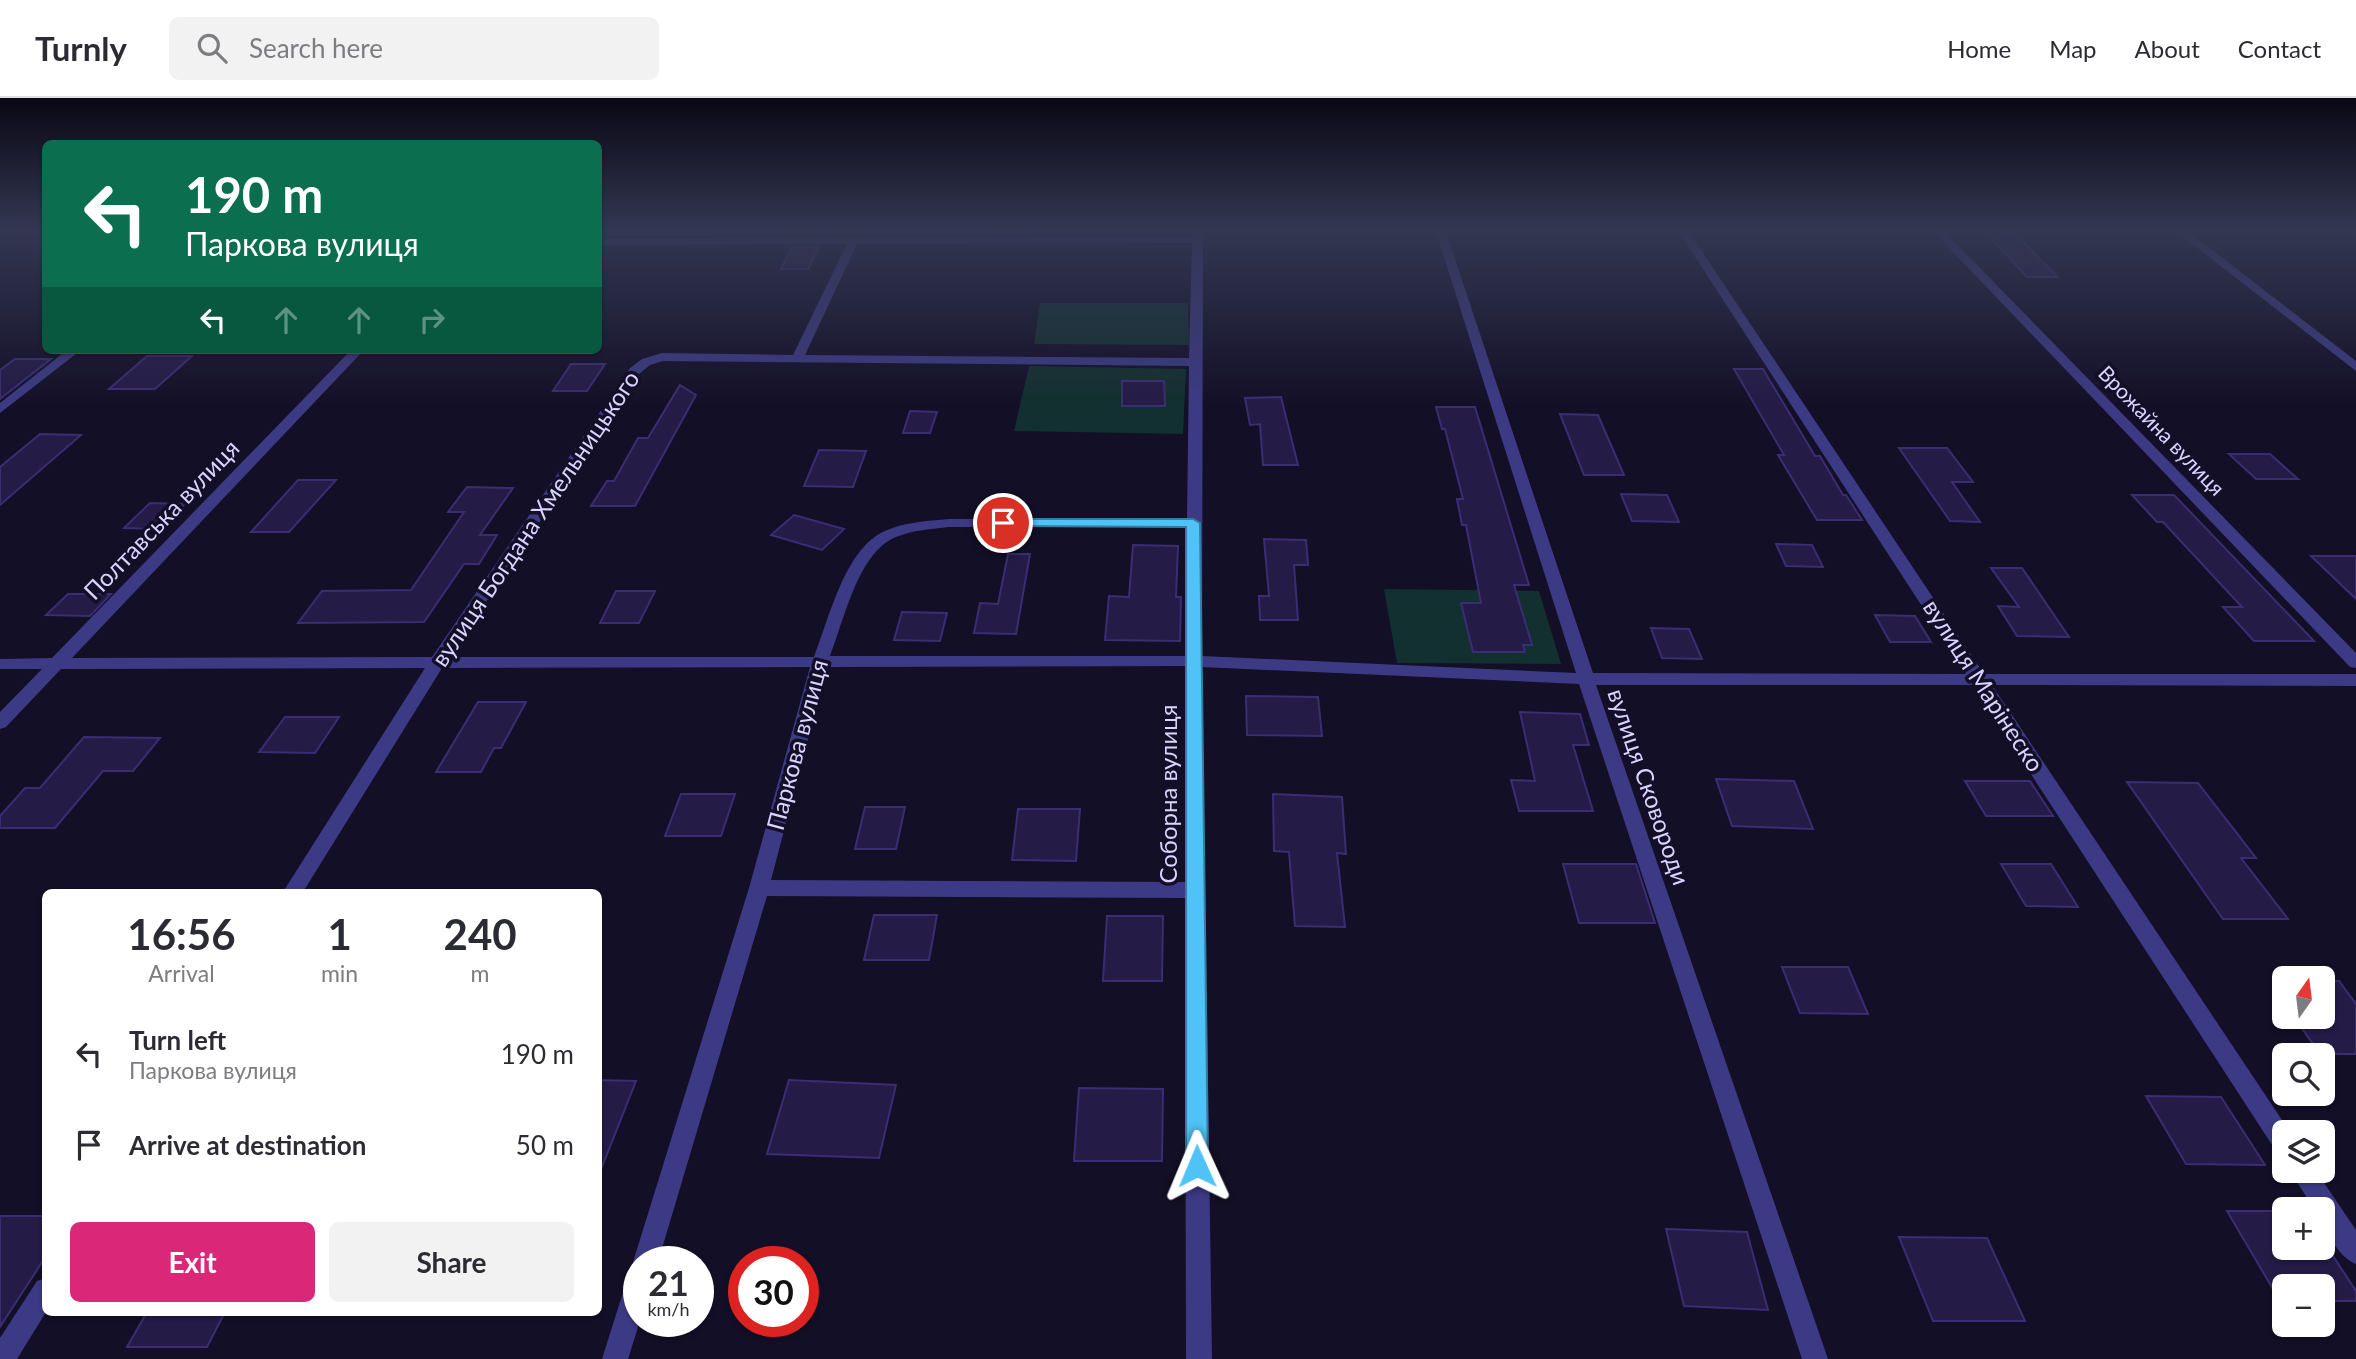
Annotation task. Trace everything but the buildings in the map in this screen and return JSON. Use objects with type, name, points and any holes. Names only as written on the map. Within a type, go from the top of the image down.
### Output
[{"type":"street","points":[[797,358],[831,288]]},
{"type":"street","name":"Соборна вулиця","points":[[1195,288],[1193,362],[1194,890],[1199,1359]]},
{"type":"street","name":"вулиця Сковороди","points":[[1459,288],[1586,679],[1815,1359]]},
{"type":"street","name":"вулиця Марінеско","points":[[1721,288],[2272,1125]]},
{"type":"street","name":"Врожайна вулиця","points":[[1993,288],[2356,663]]},
{"type":"street","points":[[2254,288],[2356,367]]},
{"type":"street","points":[[0,409],[70,354]]},
{"type":"street","name":"Полтавська вулиця","points":[[0,723],[354,354]]},
{"type":"street","name":"вулиця Богдана Хмельницького","points":[[295,889],[436,664],[640,366],[646,362],[662,357],[1193,362]]},
{"type":"street","name":"Паркова вулиця","points":[[650,1246],[759,888],[820,662],[858,563],[872,545],[889,534],[917,526],[949,523],[1193,523]]},
{"type":"street","points":[[0,664],[1194,661],[1586,679],[2356,680]]},
{"type":"street","points":[[759,888],[1194,890]]},
{"type":"street","points":[[2310,1183],[2356,1252]]},
{"type":"street","points":[[2,1359],[42,1296]]},
{"type":"street","points":[[615,1359],[623,1334]]},
{"type":"green space","points":[[1040,303],[1188,303],[1189,345],[1034,344]]},
{"type":"green space","points":[[1029,366],[1186,369],[1183,434],[1014,431]]},
{"type":"green space","points":[[1384,589],[1539,591],[1561,664],[1397,663]]},
{"type":"route","points":[[1003,523],[1193,523],[1197,1166]]}]
